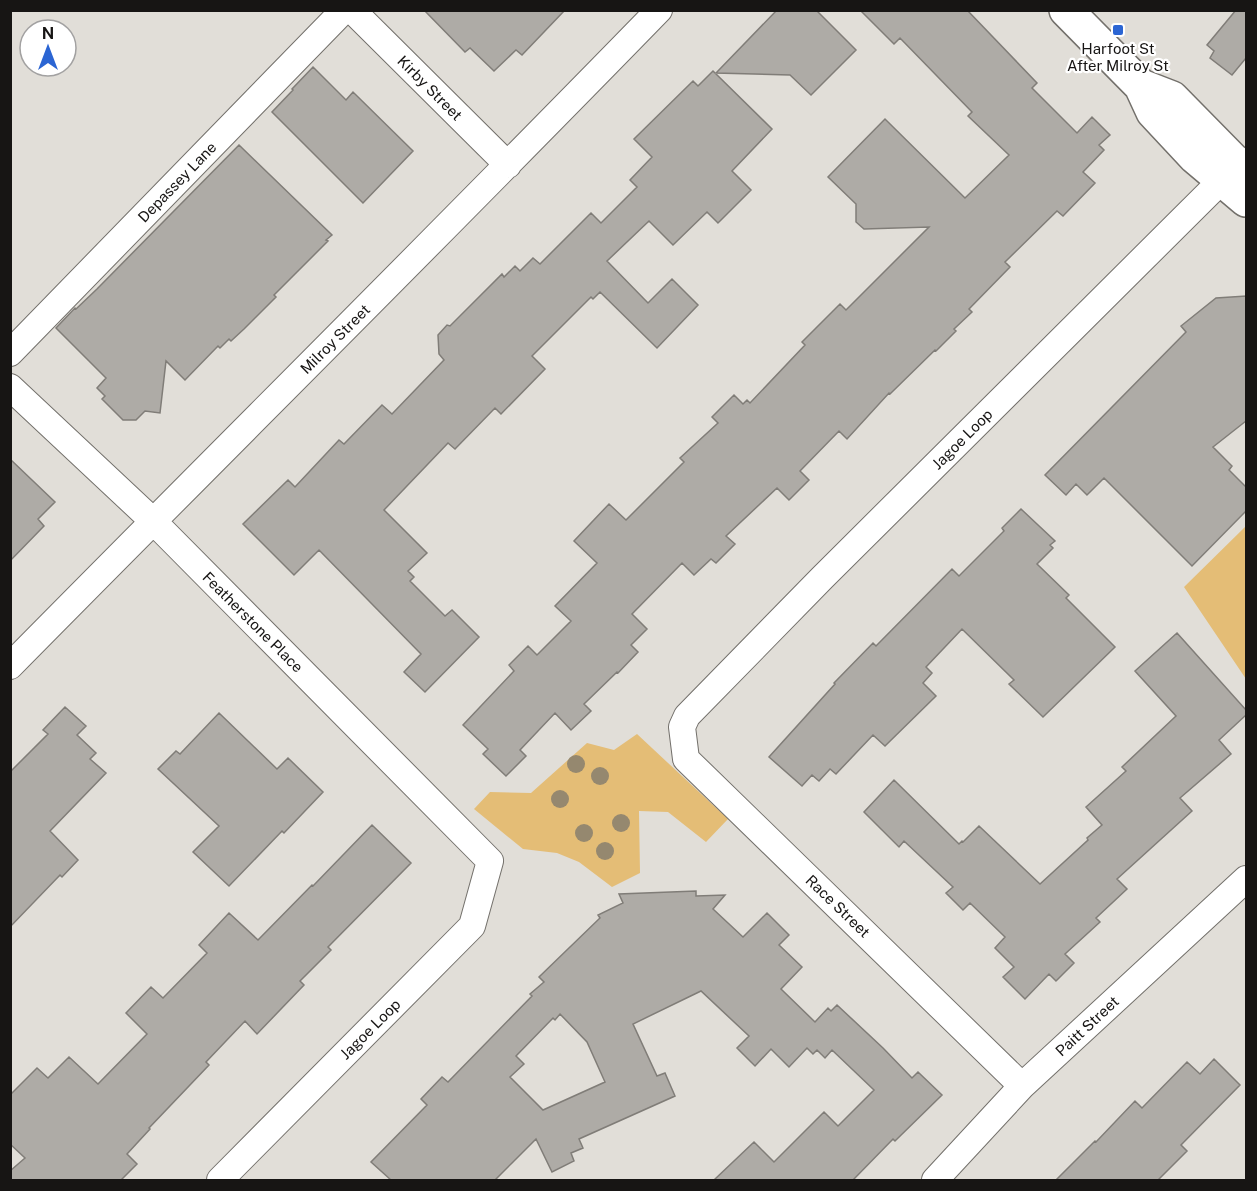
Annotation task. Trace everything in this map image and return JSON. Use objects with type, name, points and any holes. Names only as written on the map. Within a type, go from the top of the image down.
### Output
[{"type":"street","name":"Depassey Lane","points":[[10,353],[344,10]]},
{"type":"street","name":"Kirby Street","points":[[352,10],[508,165]]},
{"type":"street","name":"Milroy Street","points":[[10,666],[508,165],[658,10]]},
{"type":"street","points":[[1066,10],[1141,86],[1153,112],[1195,157],[1237,177]]},
{"type":"street","name":"Jagoe Loop","points":[[687,716],[822,578],[1237,177]]},
{"type":"street","name":"Featherstone Place","points":[[10,387],[153,521],[490,861]]},
{"type":"street","name":"Race Street","points":[[687,716],[682,727],[687,759],[1022,1086]]},
{"type":"street","name":"Jagoe Loop","points":[[220,1180],[472,926],[490,861]]},
{"type":"street","name":"Paitt Street","points":[[935,1180],[1022,1086],[1246,879]]},
{"type":"shaded area","points":[[1246,526],[1246,679],[1184,587]]},
{"type":"shaded area","points":[[637,734],[728,819],[706,842],[668,812],[639,811],[640,873],[612,887],[579,862],[557,853],[523,849],[474,809],[490,792],[531,793],[587,743],[614,750]]},
{"type":"building","points":[[424,10],[565,10],[522,55],[516,50],[494,71],[470,48],[465,52]]},
{"type":"building","points":[[777,10],[816,10],[856,50],[811,95],[790,75],[716,73]]},
{"type":"building","points":[[860,10],[967,10],[1037,83],[1032,88],[1077,133],[1092,117],[1110,135],[1099,145],[1104,150],[1083,172],[1095,183],[1063,216],[1057,211],[1005,262],[1010,267],[969,309],[972,312],[954,329],[956,331],[889,393],[847,439],[839,431],[800,471],[809,480],[789,500],[777,488],[726,536],[735,544],[716,563],[711,559],[694,575],[682,563],[632,614],[647,629],[631,645],[638,652],[584,704],[591,711],[571,730],[555,713],[520,750],[526,756],[506,776],[483,754],[488,749],[463,725],[514,671],[509,665],[528,646],[537,655],[571,621],[555,606],[597,563],[574,541],[609,504],[626,520],[684,462],[680,458],[718,423],[712,417],[734,395],[743,404],[747,400],[750,403],[805,345],[802,342],[840,304],[846,310],[929,227],[864,229],[856,222],[856,204],[828,177],[885,119],[965,198],[1009,155],[968,116],[972,112],[900,38],[894,44]]},
{"type":"building","points":[[1236,10],[1246,10],[1246,58],[1232,75],[1210,58],[1214,51],[1207,45]]},
{"type":"building","points":[[313,67],[346,100],[353,92],[413,151],[363,203],[272,112]]},
{"type":"building","points":[[713,71],[772,129],[732,171],[751,190],[718,223],[707,212],[673,245],[649,221],[607,261],[648,303],[672,279],[698,305],[657,348],[600,292],[593,299],[591,297],[532,356],[545,369],[501,414],[495,408],[455,449],[448,443],[384,510],[427,553],[408,571],[414,577],[410,581],[445,616],[452,610],[479,637],[425,692],[404,672],[421,654],[319,550],[294,575],[243,524],[288,480],[295,487],[339,440],[344,444],[382,405],[392,414],[444,360],[439,354],[438,335],[502,274],[504,277],[515,266],[520,271],[533,258],[540,264],[591,213],[601,223],[637,187],[630,180],[652,157],[634,139],[693,81],[698,86]]},
{"type":"building","points":[[239,145],[332,235],[244,329],[231,341],[229,339],[220,348],[218,346],[185,380],[166,361],[160,413],[145,411],[136,420],[123,420],[102,399],[105,396],[97,388],[106,378],[56,328]]},
{"type":"building","points":[[1246,296],[1246,421],[1213,447],[1232,466],[1229,470],[1246,487],[1246,511],[1192,566],[1104,478],[1087,495],[1076,484],[1066,495],[1045,475],[1186,332],[1181,326],[1216,298]]},
{"type":"building","points":[[10,459],[55,502],[38,519],[44,526],[10,561]]},
{"type":"building","points":[[1021,509],[1055,541],[1050,545],[1053,548],[1037,564],[1069,595],[1066,598],[1115,647],[1043,717],[1009,684],[1014,680],[962,629],[926,667],[932,673],[923,683],[936,696],[885,746],[873,735],[836,774],[830,769],[819,781],[812,775],[802,786],[769,757],[834,683],[873,643],[876,646],[952,569],[959,576],[1004,531],[1002,528]]},
{"type":"building","points":[[1177,633],[1246,710],[1246,715],[1219,740],[1231,754],[1180,798],[1192,811],[1117,879],[1127,889],[1096,918],[1100,922],[1065,954],[1074,963],[1056,981],[1049,974],[1025,999],[1003,977],[1014,967],[995,948],[1005,937],[970,903],[963,910],[946,893],[953,887],[904,841],[899,847],[864,812],[894,780],[959,844],[979,826],[1040,884],[1102,825],[1086,807],[1126,771],[1122,767],[1176,716],[1135,671]]},
{"type":"building","points":[[65,707],[86,726],[77,735],[96,753],[90,759],[106,773],[50,831],[78,860],[62,877],[60,875],[10,927],[10,772],[48,734],[43,730]]},
{"type":"building","points":[[219,713],[277,769],[288,758],[323,792],[229,886],[193,852],[219,826],[158,769],[176,751],[180,754]]},
{"type":"building","points":[[372,825],[411,863],[328,947],[331,950],[300,981],[304,985],[257,1034],[245,1021],[206,1062],[209,1065],[127,1154],[137,1164],[121,1180],[10,1180],[10,1171],[25,1158],[10,1144],[10,1095],[37,1068],[48,1078],[69,1057],[98,1084],[147,1034],[126,1013],[151,987],[163,998],[207,953],[199,945],[229,913],[258,940]]},
{"type":"building","points":[[696,891],[696,896],[725,895],[713,909],[743,937],[767,913],[789,935],[779,945],[802,967],[781,989],[815,1022],[828,1008],[831,1011],[837,1005],[912,1078],[918,1072],[942,1095],[895,1141],[893,1139],[853,1180],[714,1180],[754,1142],[774,1162],[824,1112],[838,1126],[874,1090],[832,1050],[825,1058],[817,1050],[813,1054],[807,1048],[789,1067],[771,1049],[755,1066],[737,1048],[749,1036],[701,991],[633,1024],[657,1076],[665,1073],[675,1096],[579,1139],[583,1148],[571,1153],[574,1161],[552,1172],[536,1139],[495,1180],[391,1180],[371,1162],[427,1105],[421,1099],[442,1077],[448,1082],[532,996],[530,994],[544,982],[539,977],[600,918],[598,915],[623,903],[619,894]],"holes":[[[560,1014],[587,1042],[605,1082],[543,1110],[510,1077],[524,1064],[516,1056],[553,1018],[555,1020]]]},
{"type":"building","points":[[1214,1059],[1240,1085],[1181,1145],[1187,1151],[1158,1180],[1056,1180],[1135,1101],[1142,1108],[1187,1062],[1200,1074]]},
{"type":"place","name":"Harfoot St After Milroy St","points":[[1118,30]]}]
